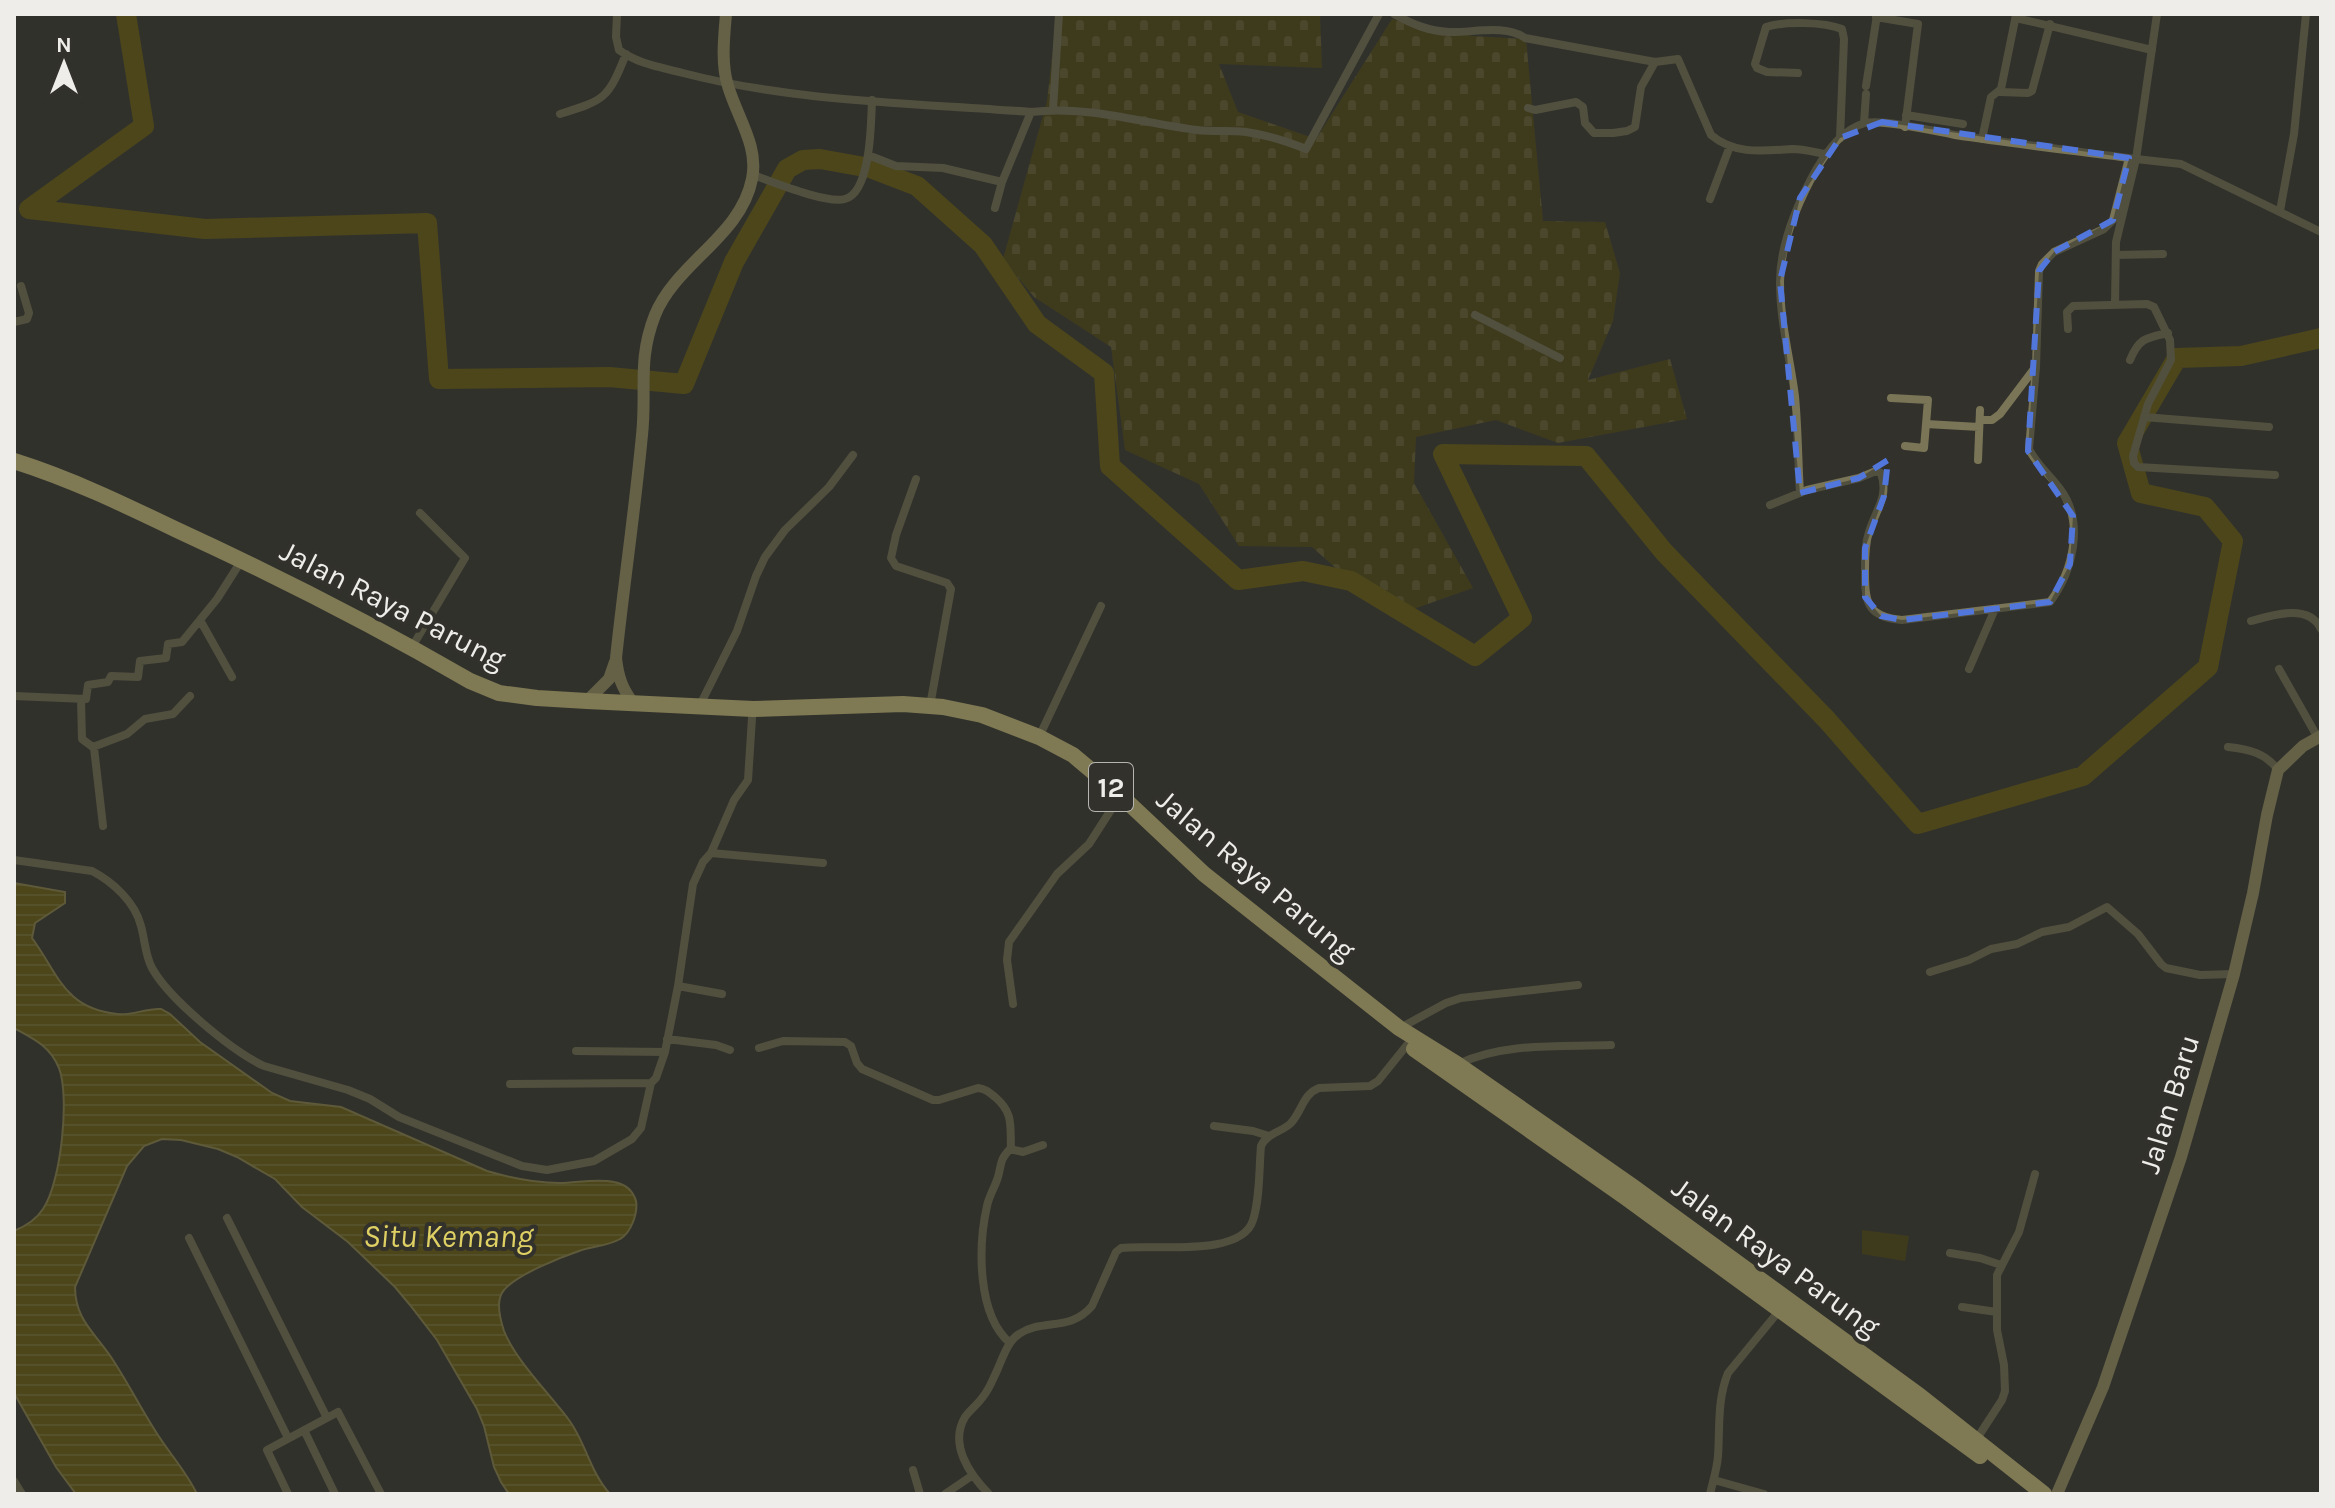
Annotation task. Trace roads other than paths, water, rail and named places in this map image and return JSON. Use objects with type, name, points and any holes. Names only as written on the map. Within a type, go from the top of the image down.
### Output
[{"type":"highway","name":"Jalan Raya Parung","points":[[14,461],[110,497],[288,582],[470,681],[499,693],[537,698],[753,709],[903,704],[930,706],[982,715],[1039,737],[1073,755],[1118,793],[1200,882],[1407,1045],[1625,1197],[2028,1494]]},
{"type":"highway","name":"Jalan Raya Parung","points":[[14,470],[99,500],[193,548],[238,566],[466,689],[494,699],[585,711],[752,718],[903,713],[942,716],[981,724],[1030,740],[1068,762],[1246,909],[1399,1028],[1457,1064],[1632,1186],[1976,1440],[2044,1494]]},
{"type":"main road","points":[[587,701],[609,679],[616,658],[642,432],[642,364],[647,338],[657,311],[675,284],[747,200],[753,175],[752,150],[727,85],[724,44],[726,14]]},
{"type":"main road","points":[[616,658],[623,689],[633,703]]},
{"type":"main road","points":[[2278,770],[2303,746],[2319,737]]},
{"type":"main road","name":"Jalan Baru","points":[[2057,1494],[2103,1387],[2159,1225],[2234,974],[2278,770]]},
{"type":"street","points":[[617,14],[619,50],[633,60],[727,85],[1031,112],[1082,110],[1198,130],[1275,137],[1306,149],[1379,14]]},
{"type":"street","points":[[1053,109],[1059,14]]},
{"type":"street","points":[[1394,14],[1421,28],[1447,32],[1509,32],[1525,38],[1655,62],[1678,59],[1711,135],[1730,146],[1756,152],[1796,149],[1825,154]]},
{"type":"street","points":[[1833,26],[1836,14]]},
{"type":"street","points":[[2115,305],[2116,242],[2157,14]]},
{"type":"street","points":[[2280,211],[2294,134],[2306,14]]},
{"type":"street","points":[[1864,123],[1877,16],[1918,24],[1905,127]]},
{"type":"street","points":[[2000,92],[2016,16],[2152,50]]},
{"type":"street","points":[[1798,73],[1767,72],[1757,68],[1755,64],[1766,27],[1795,24],[1842,29],[1840,138]]},
{"type":"street","points":[[1982,139],[1991,97],[2000,92],[2032,91],[2050,24]]},
{"type":"street","points":[[560,114],[602,98],[615,81],[626,54]]},
{"type":"street","points":[[1528,108],[1535,110],[1576,102],[1583,107],[1585,123],[1594,133],[1627,131],[1635,127],[1641,87],[1655,62]]},
{"type":"street","points":[[753,175],[832,200],[854,194],[863,177],[868,156],[872,100]]},
{"type":"street","points":[[995,208],[1002,182],[1031,112]]},
{"type":"street","points":[[1906,115],[1963,124]]},
{"type":"street","points":[[1800,493],[1794,394],[1780,281],[1783,252],[1800,198],[1825,154],[1840,138],[1864,123],[1882,122],[1982,139],[2181,164],[2321,232]]},
{"type":"street","points":[[1710,199],[1730,146]]},
{"type":"street","points":[[868,156],[896,166],[943,168],[1002,182]]},
{"type":"street","points":[[1770,505],[1821,486],[1876,471],[1881,473],[1885,485],[1884,496],[1865,548],[1865,597],[1871,610],[1881,616],[1902,620],[2050,602],[2062,586],[2070,564],[2073,516],[2063,494],[2029,449],[2042,264],[2054,252],[2104,229],[2113,220],[2132,158]]},
{"type":"street","points":[[2116,255],[2163,254]]},
{"type":"street","points":[[14,322],[27,319],[29,313],[21,286]]},
{"type":"street","points":[[2068,329],[2067,312],[2073,306],[2147,304],[2154,307],[2169,336],[2171,360],[2148,404],[2133,456],[2138,467],[2275,475]]},
{"type":"street","points":[[1475,315],[1560,358]]},
{"type":"street","points":[[2130,360],[2136,346],[2149,337],[2169,336]]},
{"type":"street","points":[[1926,424],[1992,420],[2036,367]]},
{"type":"street","points":[[1891,398],[1928,400],[1924,448],[1905,446]]},
{"type":"street","points":[[2144,417],[2269,427]]},
{"type":"street","points":[[1978,460],[1980,419]]},
{"type":"street","points":[[699,707],[737,631],[765,557],[785,530],[829,487],[853,455]]},
{"type":"street","points":[[916,479],[891,558],[896,566],[947,583],[951,589],[930,706]]},
{"type":"street","points":[[412,647],[465,558],[420,513]]},
{"type":"street","points":[[14,696],[88,698],[88,685],[108,682],[111,676],[138,677],[141,660],[166,658],[169,643],[181,643],[217,599],[238,566]]},
{"type":"street","points":[[1039,737],[1101,606]]},
{"type":"street","points":[[1969,669],[1995,609]]},
{"type":"street","points":[[2251,621],[2299,613],[2309,615],[2321,629]]},
{"type":"street","points":[[200,620],[232,677]]},
{"type":"street","points":[[2279,669],[2319,737]]},
{"type":"street","points":[[93,747],[127,734],[145,719],[173,714],[190,696]]},
{"type":"street","points":[[81,699],[82,739],[93,747],[103,826]]},
{"type":"street","points":[[14,860],[81,868],[104,877],[117,888],[136,913],[149,963],[156,975],[210,1028],[250,1059],[359,1094],[399,1117],[522,1166],[547,1170],[576,1166],[594,1161],[632,1139],[641,1128],[651,1083],[656,1078],[665,1052],[693,884],[711,853],[734,800],[748,780],[752,718]]},
{"type":"street","points":[[2228,747],[2265,756],[2278,770]]},
{"type":"street","points":[[1013,1004],[1007,960],[1009,942],[1057,874],[1089,844],[1116,802]]},
{"type":"street","points":[[711,853],[823,863]]},
{"type":"street","points":[[1930,972],[1969,960],[1991,949],[2017,944],[2042,932],[2063,929],[2107,907],[2138,934],[2166,968],[2200,975],[2234,974]]},
{"type":"street","points":[[1399,1028],[1461,998],[1578,985]]},
{"type":"street","points":[[678,986],[722,994]]},
{"type":"street","points":[[667,1039],[716,1045],[730,1050]]},
{"type":"street","points":[[759,1048],[783,1041],[845,1042],[851,1046],[862,1069],[933,1100],[978,1088],[985,1089],[1006,1106],[1010,1114],[1011,1149],[1000,1163],[999,1176],[987,1202],[983,1227],[986,1297],[993,1320],[1010,1343]]},
{"type":"street","points":[[989,1494],[960,1452],[959,1434],[966,1416],[983,1397],[1015,1336],[1022,1331],[1071,1322],[1086,1313],[1116,1252],[1121,1248],[1217,1244],[1237,1239],[1253,1220],[1264,1140],[1292,1122],[1312,1091],[1370,1086],[1378,1081],[1407,1045]]},
{"type":"street","points":[[1457,1064],[1473,1057],[1530,1048],[1611,1045]]},
{"type":"street","points":[[576,1051],[665,1052]]},
{"type":"street","points":[[510,1084],[651,1083]]},
{"type":"street","points":[[1214,1126],[1269,1136]]},
{"type":"street","points":[[1011,1149],[1023,1152],[1043,1145]]},
{"type":"street","points":[[1976,1440],[2005,1391],[1999,1342],[1997,1275],[2019,1232],[2035,1174]]},
{"type":"street","points":[[227,1218],[327,1418]]},
{"type":"street","points":[[189,1238],[288,1438]]},
{"type":"street","points":[[1950,1253],[2001,1265]]},
{"type":"street","points":[[1962,1307],[1997,1312]]},
{"type":"street","points":[[1710,1494],[1718,1458],[1723,1383],[1779,1311]]},
{"type":"street","points":[[288,1494],[267,1450],[338,1412],[381,1494]]},
{"type":"street","points":[[304,1430],[335,1494]]},
{"type":"street","points":[[913,1470],[920,1494]]},
{"type":"street","points":[[945,1494],[973,1475]]},
{"type":"street","points":[[1714,1480],[1764,1494]]},
{"type":"street","points":[[14,1481],[22,1494]]},
{"type":"water","name":"Situ Kemang","points":[[14,883],[65,892],[65,903],[35,923],[32,938],[65,988],[85,1005],[99,1011],[123,1014],[161,1009],[200,1042],[272,1093],[290,1101],[341,1107],[487,1171],[541,1182],[607,1181],[622,1184],[631,1191],[636,1201],[636,1211],[624,1236],[528,1273],[504,1290],[499,1304],[502,1326],[509,1342],[569,1420],[610,1494],[509,1494],[494,1467],[477,1409],[437,1340],[395,1287],[348,1242],[302,1207],[275,1179],[218,1149],[162,1139],[144,1146],[127,1166],[75,1287],[76,1298],[82,1317],[111,1357],[197,1494],[76,1494],[56,1467],[14,1393],[14,1231],[37,1216],[49,1197],[59,1161],[64,1099],[59,1068],[51,1054],[41,1044],[14,1028]]},
{"type":"waterway","points":[[126,14],[144,126],[29,209],[205,229],[427,223],[439,379],[609,377],[684,384],[734,262],[787,169],[803,160],[820,159],[870,168],[917,186],[983,245],[1037,324],[1104,373],[1110,466],[1238,580],[1303,571],[1351,581],[1475,656],[1522,618],[1443,454],[1586,456],[1664,552],[1827,720],[1918,824],[2083,776],[2208,667],[2233,541],[2205,507],[2141,493],[2127,443],[2177,358],[2241,356],[2321,338]]}]
